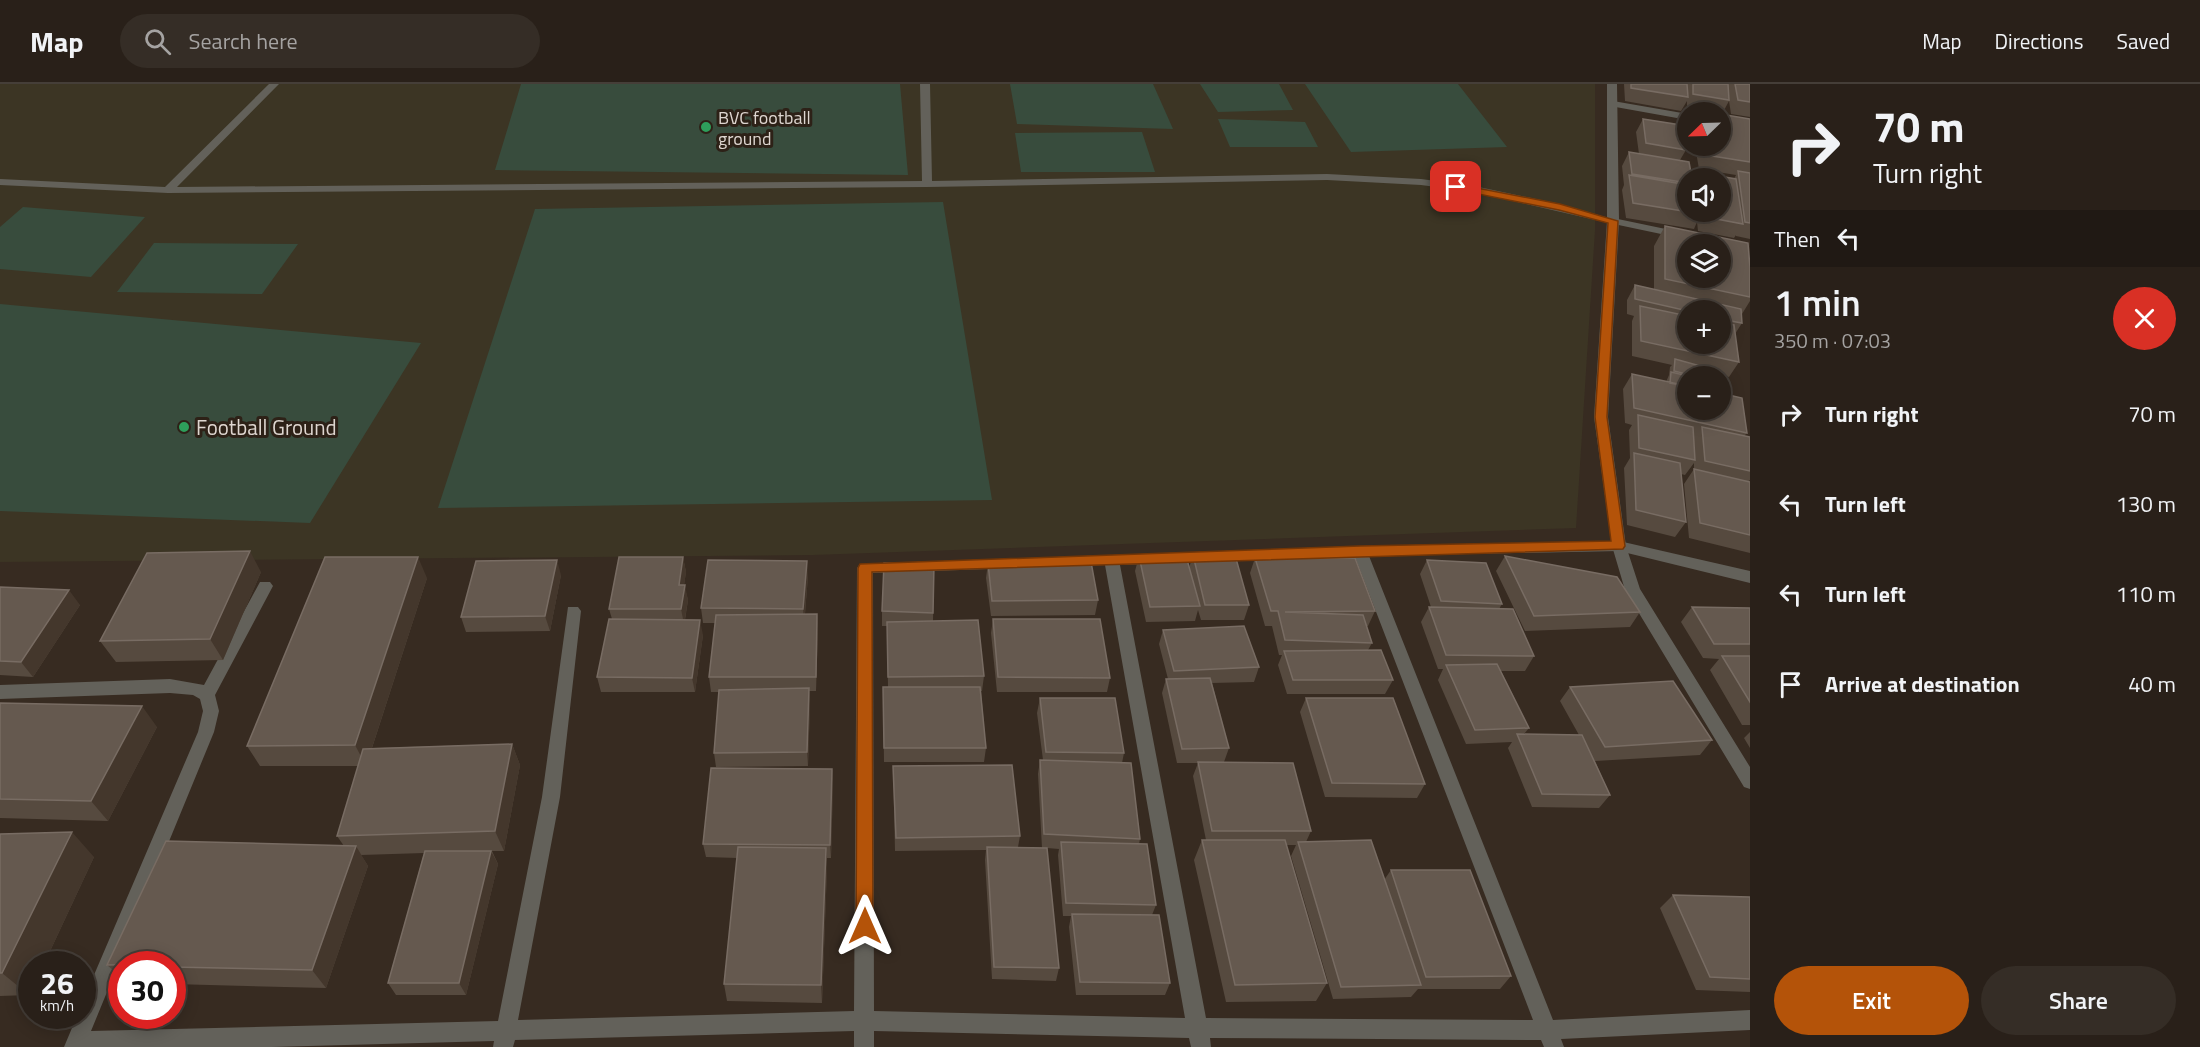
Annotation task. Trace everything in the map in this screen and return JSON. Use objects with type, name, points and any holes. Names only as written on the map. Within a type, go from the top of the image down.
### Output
[{"type":"street","points":[[168,190],[274,84]]},
{"type":"street","points":[[925,84],[927,184]]},
{"type":"street","points":[[1612,84],[1613,221],[1601,417],[1618,546],[1633,590],[1750,782]]},
{"type":"street","points":[[1613,104],[1677,115]]},
{"type":"street","points":[[0,182],[168,190],[927,184],[1327,177],[1420,182],[1474,189],[1677,235]]},
{"type":"street","points":[[864,1047],[865,568],[1360,551],[1618,546],[1750,577]]},
{"type":"street","points":[[1360,551],[1551,1038]]},
{"type":"street","points":[[1111,559],[1199,1037]]},
{"type":"street","points":[[207,696],[265,586]]},
{"type":"street","points":[[505,1039],[551,797],[573,611]]},
{"type":"street","points":[[0,692],[170,686],[196,689],[207,696],[211,711],[206,732],[76,1044],[505,1039],[865,1021],[1199,1037],[1551,1038],[1750,1020]]},
{"type":"shaded area","points":[[0,84],[1595,84],[1595,230],[1576,528],[813,555],[0,562]]},
{"type":"green space","name":"BVC football ground","points":[[521,84],[900,84],[908,175],[495,170]]},
{"type":"green space","points":[[1010,84],[1153,84],[1173,129],[1017,124]]},
{"type":"green space","points":[[1200,84],[1279,84],[1293,110],[1218,112]]},
{"type":"green space","points":[[1305,84],[1458,84],[1507,147],[1351,152]]},
{"type":"green space","points":[[1218,119],[1305,122],[1318,147],[1230,147]]},
{"type":"green space","points":[[1142,132],[1155,172],[1021,172],[1015,133]]},
{"type":"green space","points":[[943,202],[992,500],[438,508],[535,209]]},
{"type":"green space","points":[[23,207],[145,217],[91,277],[0,269],[0,227]]},
{"type":"green space","points":[[154,243],[298,244],[262,294],[117,292]]},
{"type":"green space","name":"Football Ground","points":[[0,304],[421,343],[310,523],[0,511]]},
{"type":"building","points":[[1631,84],[1687,84],[1688,97],[1631,88]]},
{"type":"building","points":[[1693,84],[1728,84],[1729,100],[1693,94]]},
{"type":"building","points":[[1735,84],[1750,84],[1750,102],[1738,100]]},
{"type":"building","points":[[1731,116],[1750,119],[1750,162],[1712,156],[1731,156]]},
{"type":"building","points":[[1643,119],[1677,124],[1677,148],[1646,143]]},
{"type":"building","points":[[1629,152],[1689,162],[1690,168],[1677,168],[1677,181],[1632,174]]},
{"type":"building","points":[[1738,171],[1750,173],[1750,223],[1745,222]]},
{"type":"building","points":[[1629,175],[1677,183],[1677,210],[1633,203]]},
{"type":"building","points":[[1731,178],[1736,179],[1743,224],[1731,222]]},
{"type":"building","points":[[1665,226],[1704,234],[1677,234],[1677,282],[1665,279]]},
{"type":"building","points":[[1731,240],[1748,243],[1750,297],[1708,288],[1731,288]]},
{"type":"building","points":[[1635,285],[1701,300],[1677,300],[1677,309],[1635,299]]},
{"type":"building","points":[[1640,306],[1677,314],[1677,349],[1641,341]]},
{"type":"building","points":[[1731,307],[1741,309],[1742,323],[1731,321]]},
{"type":"building","points":[[1731,325],[1734,325],[1739,362],[1702,354],[1731,354]]},
{"type":"building","points":[[1675,359],[1700,366],[1677,366],[1677,372],[1674,371]]},
{"type":"building","points":[[1671,372],[1677,373],[1677,384],[1670,383]]},
{"type":"building","points":[[1632,374],[1677,384],[1677,418],[1634,408]]},
{"type":"building","points":[[1731,396],[1742,398],[1747,433],[1688,420],[1731,420]]},
{"type":"building","points":[[1638,415],[1693,427],[1695,460],[1639,448]]},
{"type":"building","points":[[1702,427],[1750,437],[1750,471],[1705,461]]},
{"type":"building","points":[[1634,453],[1680,463],[1686,522],[1636,510]]},
{"type":"building","points":[[1694,469],[1750,482],[1750,535],[1700,523]]},
{"type":"building","points":[[250,551],[210,639],[100,641],[147,553]]},
{"type":"building","points":[[1193,555],[1235,555],[1249,605],[1205,605]]},
{"type":"building","points":[[1139,556],[1186,556],[1200,606],[1150,607]]},
{"type":"building","points":[[1505,556],[1617,577],[1640,612],[1534,616]]},
{"type":"building","points":[[325,557],[418,557],[355,745],[247,746]]},
{"type":"building","points":[[619,557],[683,557],[679,585],[685,585],[681,609],[609,609]]},
{"type":"building","points":[[1255,558],[1355,558],[1375,611],[1285,612],[1363,615],[1372,643],[1285,640],[1278,611],[1271,611]]},
{"type":"building","points":[[557,560],[545,616],[461,617],[476,561]]},
{"type":"building","points":[[708,560],[807,561],[803,609],[701,608]]},
{"type":"building","points":[[1427,560],[1486,563],[1502,604],[1441,601]]},
{"type":"building","points":[[1091,562],[1098,600],[992,601],[988,563]]},
{"type":"building","points":[[884,563],[934,565],[933,613],[882,611]]},
{"type":"building","points":[[0,587],[69,590],[21,662],[0,661]]},
{"type":"building","points":[[1429,607],[1513,609],[1534,656],[1446,655]]},
{"type":"building","points":[[1692,607],[1750,608],[1750,644],[1714,644]]},
{"type":"building","points":[[817,614],[816,677],[709,677],[716,615]]},
{"type":"building","points":[[609,619],[700,620],[692,678],[597,677]]},
{"type":"building","points":[[993,619],[1100,619],[1110,678],[998,677]]},
{"type":"building","points":[[978,620],[984,676],[888,677],[887,622]]},
{"type":"building","points":[[1244,626],[1259,667],[1174,671],[1163,630]]},
{"type":"building","points":[[1381,650],[1393,680],[1293,680],[1284,651]]},
{"type":"building","points":[[1722,656],[1750,656],[1750,702]]},
{"type":"building","points":[[1497,664],[1529,728],[1475,730],[1446,665]]},
{"type":"building","points":[[1210,678],[1229,748],[1182,749],[1166,679]]},
{"type":"building","points":[[1673,681],[1712,740],[1605,747],[1570,687]]},
{"type":"building","points":[[883,687],[980,687],[986,748],[884,748]]},
{"type":"building","points":[[809,688],[807,752],[714,753],[719,690]]},
{"type":"building","points":[[1040,698],[1115,698],[1124,753],[1046,752]]},
{"type":"building","points":[[1306,698],[1393,698],[1425,784],[1332,783]]},
{"type":"building","points":[[0,703],[142,706],[91,801],[0,799]]},
{"type":"building","points":[[1517,734],[1582,735],[1610,795],[1542,794]]},
{"type":"building","points":[[512,744],[495,831],[337,836],[363,749]]},
{"type":"building","points":[[1040,760],[1131,763],[1140,839],[1044,834]]},
{"type":"building","points":[[1198,762],[1293,763],[1311,831],[1212,831]]},
{"type":"building","points":[[1012,765],[1020,836],[896,838],[893,766]]},
{"type":"building","points":[[711,768],[832,769],[830,845],[703,844]]},
{"type":"building","points":[[72,832],[2,973],[0,973],[0,834]]},
{"type":"building","points":[[1202,840],[1285,840],[1327,983],[1235,985]]},
{"type":"building","points":[[1371,840],[1421,985],[1341,987],[1298,842]]},
{"type":"building","points":[[166,841],[356,846],[312,970],[186,967],[186,951],[114,951]]},
{"type":"building","points":[[1061,842],[1147,844],[1156,905],[1066,903]]},
{"type":"building","points":[[738,847],[826,848],[821,985],[724,984]]},
{"type":"building","points":[[987,847],[1047,848],[1059,968],[994,967]]},
{"type":"building","points":[[425,851],[491,851],[459,983],[388,983]]},
{"type":"building","points":[[1391,870],[1470,870],[1511,976],[1426,977]]},
{"type":"building","points":[[1673,895],[1750,897],[1750,979],[1710,977]]},
{"type":"building","points":[[1072,914],[1159,915],[1170,983],[1080,982]]},
{"type":"place","name":"BVC football ground","points":[[706,127]]},
{"type":"place","name":"Football Ground","points":[[184,427]]},
{"type":"route","points":[[865,926],[865,568],[1360,551],[1618,546],[1601,417],[1613,221],[1560,207],[1456,187]]}]
